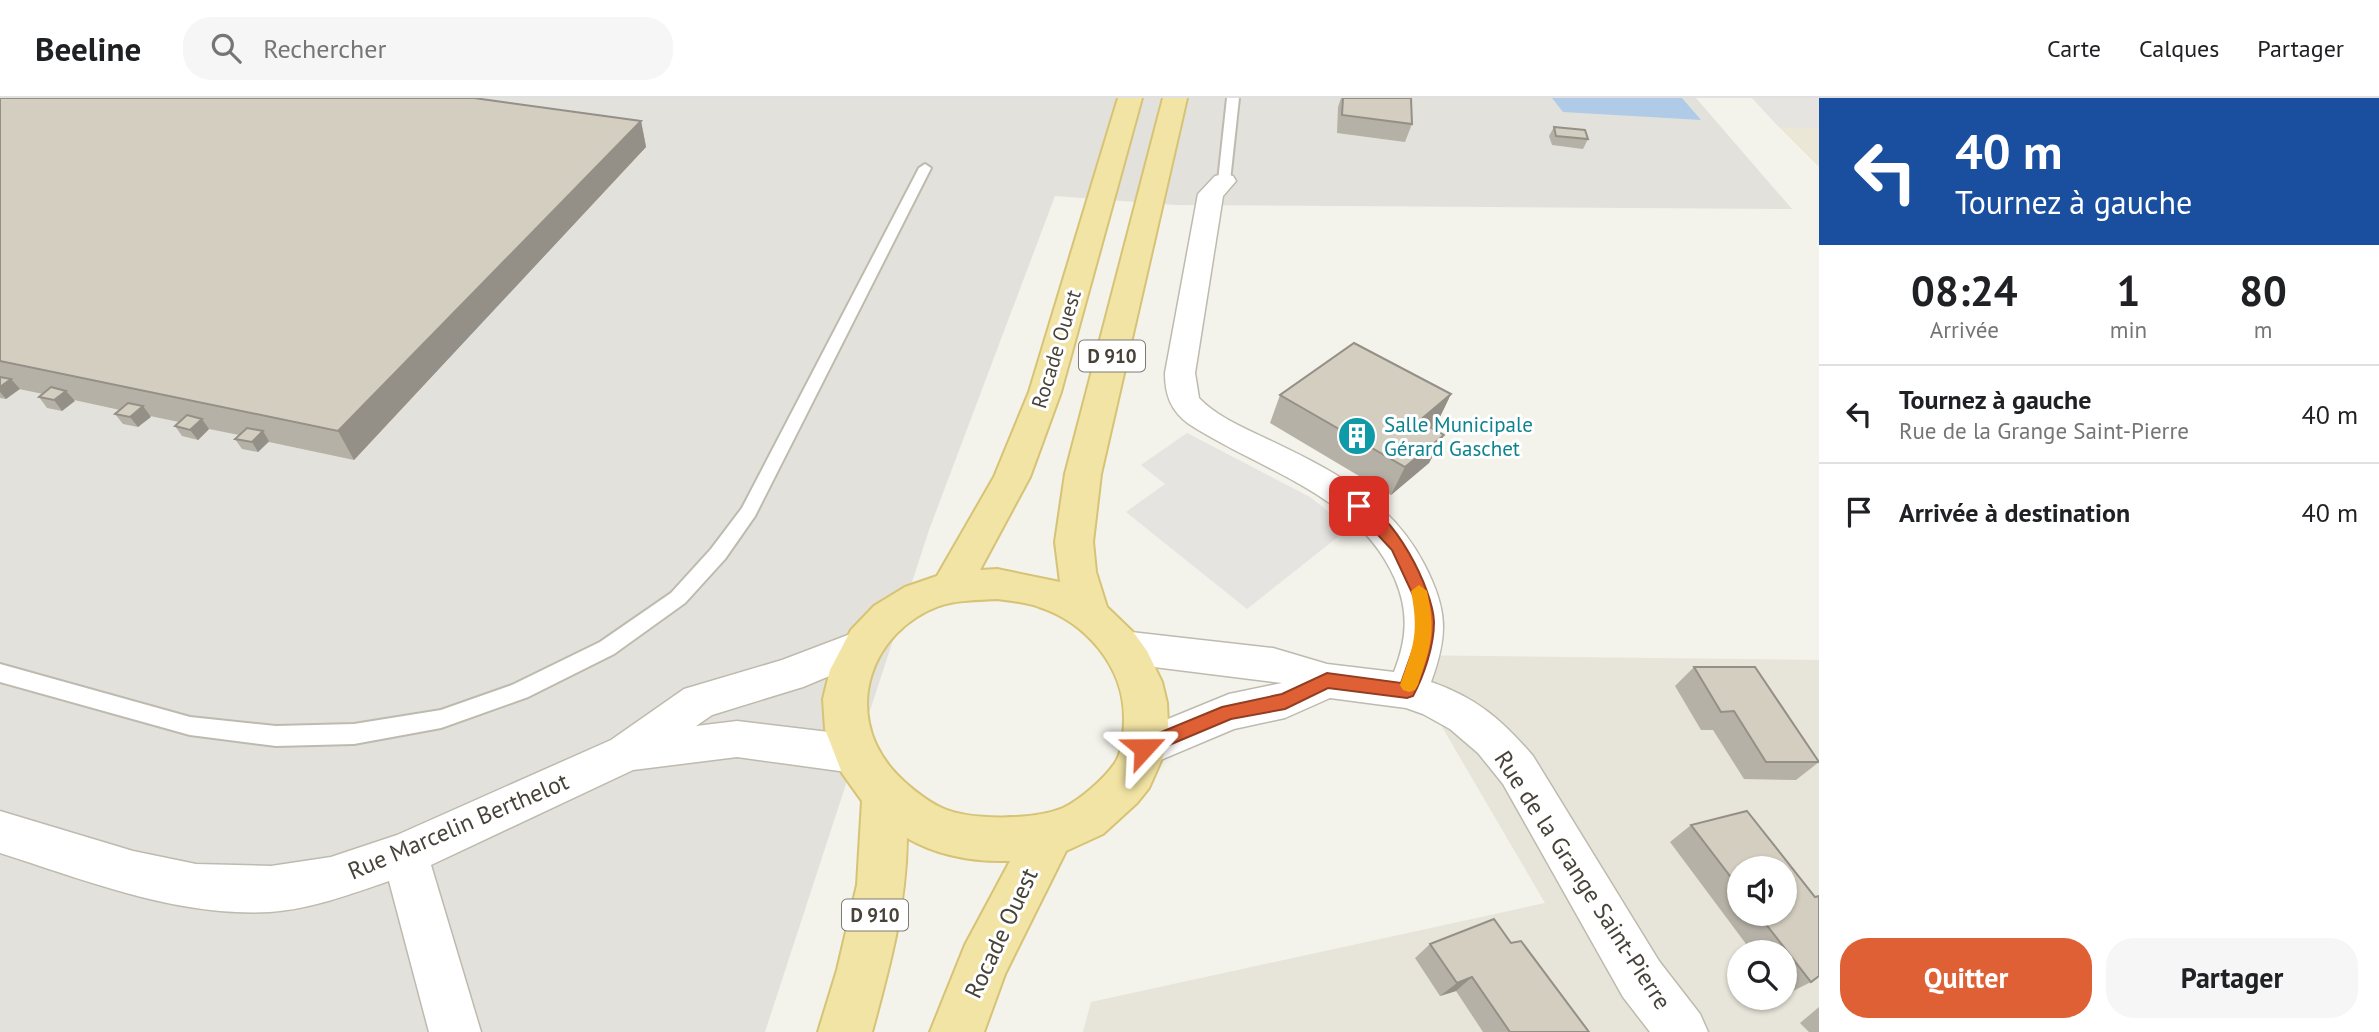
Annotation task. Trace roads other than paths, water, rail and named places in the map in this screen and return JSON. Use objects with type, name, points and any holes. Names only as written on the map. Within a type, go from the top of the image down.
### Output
[{"type":"main road","name":"Rocade Ouest","points":[[951,587],[1012,477],[1045,392],[1130,98]]},
{"type":"main road","name":"D 910","points":[[1088,615],[1077,572],[1074,542],[1083,474],[1175,98]]},
{"type":"main road","points":[[997,584],[1048,594],[1088,615],[1122,647],[1140,679],[1147,711],[1144,748],[1130,779],[1088,819],[1049,835],[989,841],[931,826],[885,796],[853,754],[845,725],[846,679],[861,646],[887,617],[919,597],[951,587],[997,584]]},
{"type":"main road","name":"D 910","points":[[845,1032],[863,970],[882,885],[885,796]]},
{"type":"main road","name":"Rocade Ouest","points":[[957,1032],[983,963],[1049,835]]},
{"type":"street","points":[[1224,181],[1211,194],[1180,373],[1180,392],[1187,405],[1202,417],[1244,443],[1327,484],[1359,506],[1383,528],[1398,547],[1422,597],[1425,622],[1424,641],[1407,691]]},
{"type":"street","name":"Rue Marcelin Berthelot","points":[[0,832],[132,873],[196,887],[271,890],[331,879],[405,853],[626,753],[699,702],[724,692],[789,675],[861,646]]},
{"type":"street","name":"Rue de la Grange Saint-Pierre","points":[[1122,647],[1273,664],[1327,681],[1407,691],[1438,702],[1465,716],[1493,740],[1518,770],[1641,979],[1682,1032]]},
{"type":"street","points":[[1144,748],[1228,712],[1285,701],[1327,681]]},
{"type":"street","name":"Rue Marcelin Berthelot","points":[[626,753],[737,739],[853,754]]},
{"type":"street","points":[[405,853],[455,1032]]},
{"type":"lane","points":[[1224,181],[1233,98]]},
{"type":"lane","points":[[0,673],[190,726],[276,736],[354,734],[441,719],[520,691],[607,648],[678,598],[718,554],[749,511],[925,168]]},
{"type":"water","points":[[1552,98],[1682,98],[1701,120],[1563,112]]},
{"type":"place","name":"Salle Municipale Gérard Gaschet","points":[[1357,436]]}]
